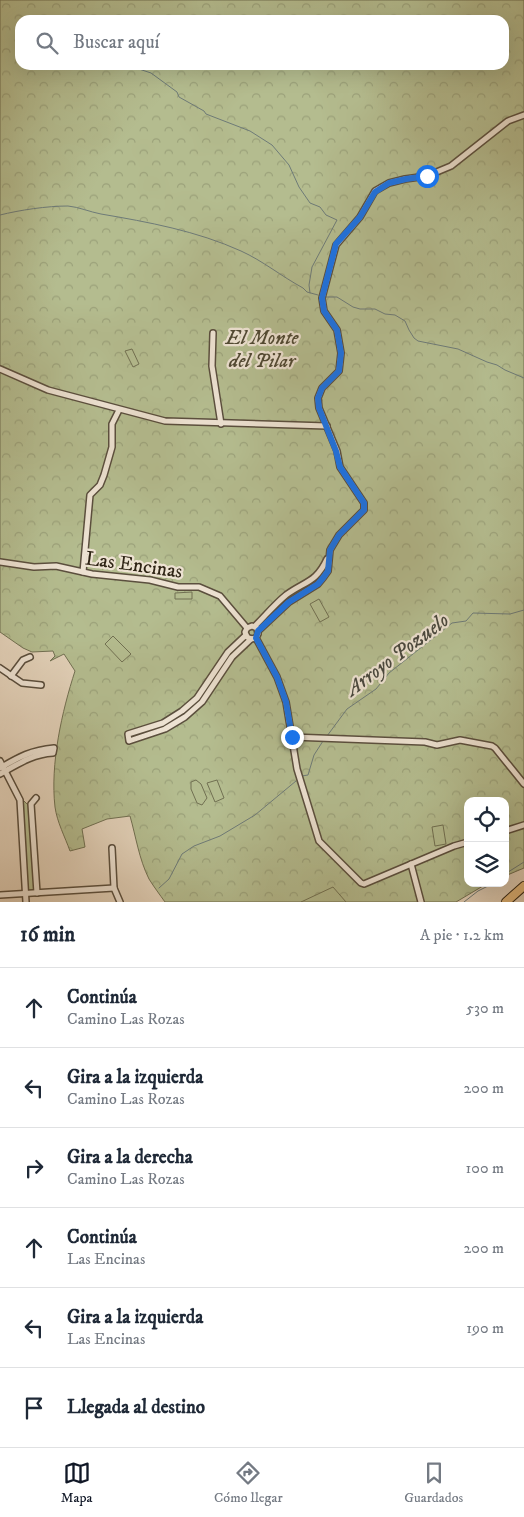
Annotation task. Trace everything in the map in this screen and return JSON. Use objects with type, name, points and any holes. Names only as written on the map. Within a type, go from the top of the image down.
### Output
[{"type":"highway","points":[[506,902],[524,886]]},
{"type":"street","points":[[251,637],[228,652],[197,698],[190,705],[163,723],[128,734],[129,741],[162,731],[185,717],[202,702],[232,657],[251,637],[286,595],[311,581],[321,571],[339,535],[364,510],[364,503],[340,467],[336,451],[319,408],[318,398],[322,388],[339,371],[341,353],[337,330],[324,311],[322,298],[336,244],[360,217],[375,192],[389,183],[427,176],[451,166],[508,121],[524,115]]},
{"type":"street","points":[[213,332],[212,366],[221,424]]},
{"type":"street","points":[[0,368],[48,390],[165,421],[327,426]]},
{"type":"street","points":[[83,572],[90,495],[100,485],[104,476],[112,447],[112,424],[119,410]]},
{"type":"street","name":"Las Encinas","points":[[0,562],[34,567],[56,566],[83,572],[150,580],[178,587],[199,587],[220,596],[247,628]]},
{"type":"street","points":[[247,628],[256,629]]},
{"type":"street","points":[[247,628],[277,677],[286,702],[297,769],[319,841],[363,884],[464,843]]},
{"type":"street","points":[[11,676],[23,660],[30,657]]},
{"type":"street","points":[[0,668],[22,683],[41,686]]},
{"type":"street","points":[[292,737],[437,744],[455,740],[476,743],[495,748],[524,784]]},
{"type":"street","points":[[0,774],[3,768],[28,752],[54,748],[53,753],[31,757],[3,768]]},
{"type":"street","points":[[0,761],[20,800],[26,902]]},
{"type":"street","points":[[36,798],[31,804],[37,892]]},
{"type":"street","points":[[20,800],[26,800],[31,804]]},
{"type":"street","points":[[509,830],[524,825]]},
{"type":"street","points":[[112,848],[114,888],[120,902]]},
{"type":"street","points":[[411,864],[421,902]]},
{"type":"street","points":[[0,895],[114,888]]},
{"type":"green space","name":"El Monte del Pilar","points":[[0,0],[524,0],[524,868],[509,874],[509,797],[464,797],[464,887],[481,887],[456,902],[165,902],[149,879],[140,856],[130,816],[107,819],[82,829],[85,847],[70,851],[56,813],[54,773],[58,738],[75,671],[64,654],[50,661],[55,656],[53,651],[32,652],[0,632]]},
{"type":"green space","points":[[132,349],[139,364],[133,367],[125,351]]},
{"type":"green space","points":[[192,592],[192,599],[175,599],[175,593]]},
{"type":"green space","points":[[319,599],[329,617],[320,622],[310,604]]},
{"type":"green space","points":[[113,636],[131,654],[122,662],[105,644]]},
{"type":"green space","points":[[196,780],[201,784],[207,798],[202,805],[197,803],[191,789],[191,782]]},
{"type":"green space","points":[[217,780],[224,798],[215,802],[207,783]]},
{"type":"green space","points":[[21,801],[24,801],[30,807],[35,889],[33,891],[27,889]]},
{"type":"green space","points":[[443,825],[446,844],[435,846],[432,827]]},
{"type":"green space","points":[[333,887],[346,902],[301,902]]},
{"type":"waterway","points":[[142,70],[151,73],[177,92],[179,97],[206,114],[250,131],[272,145],[289,165],[299,187],[310,203],[320,207],[326,215],[337,220],[312,267],[309,285],[310,293]]},
{"type":"waterway","points":[[0,215],[16,211],[68,206],[172,228],[207,238],[241,251],[307,292],[318,295]]},
{"type":"waterway","points":[[325,297],[337,297],[353,307],[375,309],[385,314],[395,315],[405,321],[414,338],[418,341],[458,349],[524,378]]},
{"type":"waterway","name":"Arroyo Pozuelo","points":[[327,736],[347,709],[376,689],[389,673],[452,623],[466,621],[473,613],[510,614],[524,610]]},
{"type":"waterway","name":"Arroyo Pozuelo","points":[[302,776],[308,775],[314,755],[323,741]]},
{"type":"waterway","name":"Arroyo Pozuelo","points":[[159,888],[169,879],[182,854],[194,846],[220,836],[255,815],[296,781]]},
{"type":"waterway","points":[[509,871],[524,862]]},
{"type":"waterway","points":[[464,902],[486,887]]},
{"type":"route","points":[[292,737],[286,702],[277,677],[256,638],[258,631],[289,602],[318,584],[328,571],[328,556],[339,535],[364,510],[364,503],[340,467],[336,451],[319,408],[318,398],[322,388],[339,371],[341,353],[337,330],[324,311],[322,298],[336,244],[360,217],[375,192],[389,183],[427,176]]}]
